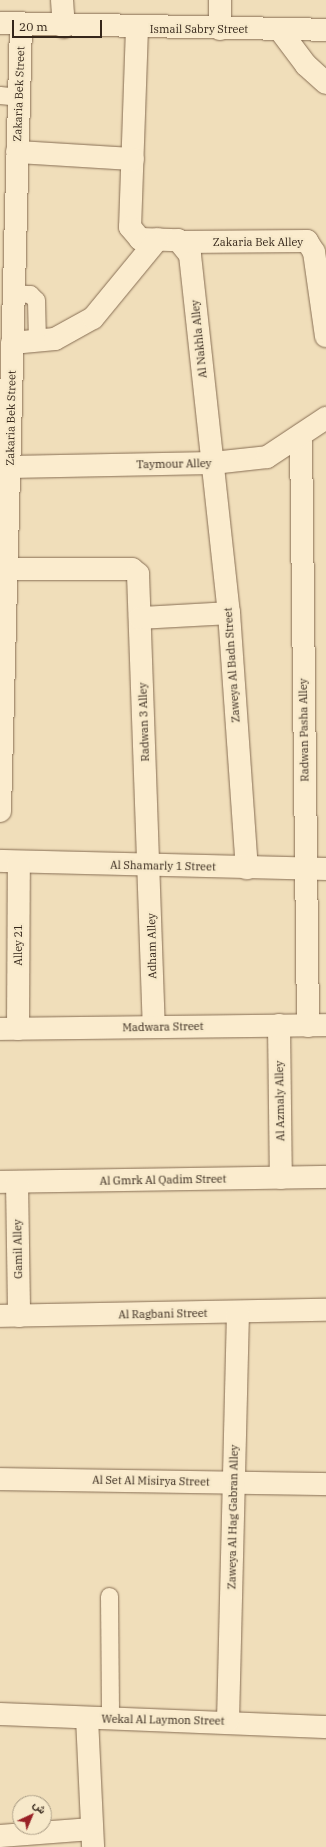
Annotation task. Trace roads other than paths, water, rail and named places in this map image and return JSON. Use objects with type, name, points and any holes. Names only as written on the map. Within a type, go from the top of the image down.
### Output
[{"type":"street","points":[[62,0],[64,27]]},
{"type":"street","points":[[220,0],[220,29]]},
{"type":"street","name":"Ismail Sabry Street","points":[[11,24],[64,27],[326,30]]},
{"type":"street","name":"Zakaria Bek Street","points":[[0,811],[10,467],[5,442],[14,293],[7,235],[17,152],[9,96],[11,24]]},
{"type":"street","points":[[137,28],[131,231],[140,239],[158,239],[182,242]]},
{"type":"street","points":[[279,29],[306,64],[326,83]]},
{"type":"street","points":[[17,152],[133,159]]},
{"type":"street","points":[[12,343],[37,342],[55,339],[93,318],[158,239]]},
{"type":"street","name":"Zakaria Bek Alley","points":[[182,242],[307,241],[314,252],[326,336]]},
{"type":"street","name":"Al Nakhla Alley","points":[[182,242],[190,255],[213,463]]},
{"type":"street","name":"Taymour Alley","points":[[10,467],[213,463],[266,457],[326,418]]},
{"type":"street","name":"Radwan Pasha Alley","points":[[300,435],[316,869],[317,1025]]},
{"type":"street","name":"Zaweya Al Badn Street","points":[[213,463],[229,614],[247,868]]},
{"type":"street","name":"Radwan 3 Alley","points":[[7,569],[132,569],[139,579],[150,865]]},
{"type":"street","points":[[140,618],[229,614]]},
{"type":"street","name":"Al Shamarly 1 Street","points":[[9,861],[316,869]]},
{"type":"street","name":"Alley 21","points":[[9,861],[9,1029]]},
{"type":"street","name":"Adham Alley","points":[[150,865],[154,1027]]},
{"type":"street","name":"Al Azmaly Alley","points":[[279,1025],[281,1178]]},
{"type":"street","name":"Madwara Street","points":[[9,1029],[317,1025]]},
{"type":"street","name":"Al Gmrk Al Qadim Street","points":[[8,1182],[326,1177]]},
{"type":"street","name":"Gamil Alley","points":[[8,1182],[10,1316]]},
{"type":"street","name":"Al Ragbani Street","points":[[10,1316],[326,1310]]},
{"type":"street","name":"Zaweya Al Hag Gabran Alley","points":[[228,1721],[238,1312]]},
{"type":"street","name":"Al Set Al Misirya Street","points":[[0,1479],[326,1484]]},
{"type":"street","name":"Wekal Al Laymon Street","points":[[0,1714],[110,1719],[228,1721],[326,1727]]},
{"type":"street","points":[[0,1836],[92,1838],[87,1718]]},
{"type":"lane","points":[[14,293],[30,294],[36,300],[37,342]]},
{"type":"lane","points":[[109,1596],[110,1719]]}]
